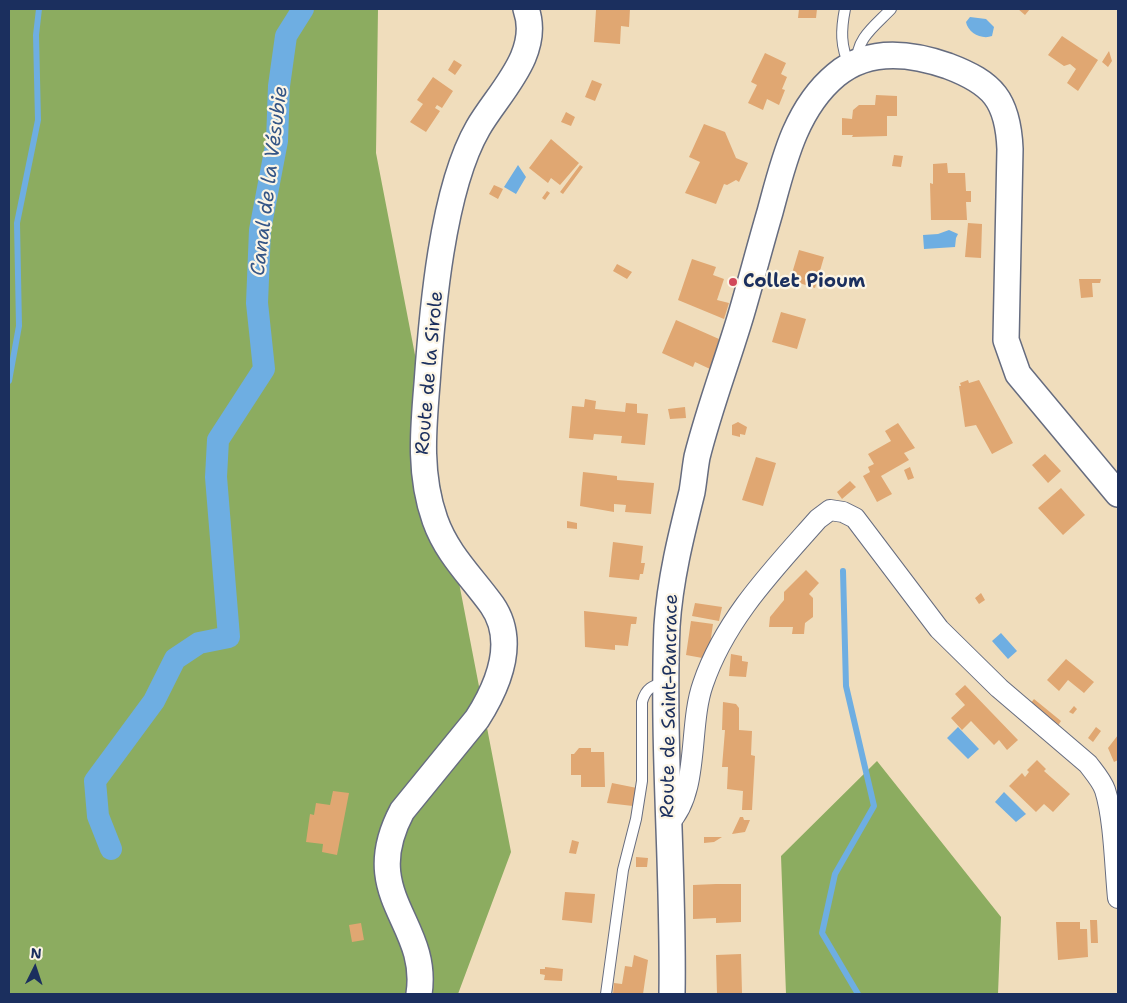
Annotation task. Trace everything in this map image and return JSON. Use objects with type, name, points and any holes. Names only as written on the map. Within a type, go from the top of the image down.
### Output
[{"type":"street","name":"Route de la Sirole","points":[[418,994],[421,975],[417,954],[395,906],[388,881],[388,845],[393,828],[402,811],[477,719],[486,705],[498,677],[504,647],[499,617],[492,605],[446,546],[434,519],[426,488],[422,445],[430,340],[443,248],[462,163],[478,128],[510,82],[523,57],[529,36],[526,9]]},
{"type":"street","name":"Route de Saint-Pancrace","points":[[672,994],[673,946],[669,823],[667,625],[672,578],[693,488],[697,458],[741,316],[786,154],[803,113],[836,75],[854,64],[874,56],[906,55],[935,61],[973,75],[990,88],[998,98],[1007,119],[1009,140],[1006,340],[1018,374],[1118,494]]},
{"type":"street","points":[[669,823],[676,816],[687,789],[694,729],[702,685],[730,625],[754,590],[818,519],[830,510],[843,512],[855,518],[939,629],[999,688],[1088,764],[1104,789],[1118,898]]},
{"type":"lane","points":[[845,9],[842,41],[845,56],[854,64]]},
{"type":"lane","points":[[854,64],[857,48],[861,41],[891,9]]},
{"type":"lane","points":[[606,994],[623,870],[636,819],[642,781],[642,702],[645,692],[652,686],[667,682]]},
{"type":"green space","points":[[9,9],[378,9],[376,153],[511,852],[458,994],[9,994]]},
{"type":"green space","points":[[877,761],[1001,917],[998,994],[786,994],[781,856]]},
{"type":"water","points":[[970,17],[986,19],[994,27],[992,36],[984,37],[972,32],[966,22]]},
{"type":"water","points":[[518,165],[526,177],[516,194],[504,187]]},
{"type":"water","points":[[949,230],[958,234],[955,247],[924,249],[923,235],[938,234]]},
{"type":"water","points":[[1001,633],[1017,651],[1008,659],[992,641]]},
{"type":"water","points":[[958,727],[979,749],[968,759],[947,738]]},
{"type":"water","points":[[1004,792],[1026,814],[1016,822],[995,802]]},
{"type":"building","points":[[630,9],[629,27],[621,26],[620,44],[594,42],[596,10]]},
{"type":"building","points":[[799,9],[817,9],[816,18],[798,18]]},
{"type":"building","points":[[1018,9],[1030,9],[1025,15]]},
{"type":"building","points":[[1062,36],[1098,60],[1078,91],[1067,83],[1076,69],[1070,64],[1064,66],[1048,55]]},
{"type":"building","points":[[1109,51],[1112,61],[1108,67],[1102,62]]},
{"type":"building","points":[[765,53],[786,63],[781,74],[787,77],[782,89],[785,90],[779,105],[767,99],[763,110],[748,103],[757,85],[751,82]]},
{"type":"building","points":[[454,60],[462,65],[455,75],[448,70]]},
{"type":"building","points":[[433,77],[453,91],[442,108],[437,105],[435,108],[440,111],[426,132],[410,122],[423,104],[417,100]]},
{"type":"building","points":[[592,80],[602,84],[595,101],[585,97]]},
{"type":"building","points":[[876,95],[897,96],[897,116],[887,116],[887,136],[852,137],[853,135],[842,135],[842,118],[852,119],[853,110],[859,105],[875,105]]},
{"type":"building","points":[[566,112],[575,117],[571,126],[561,122]]},
{"type":"building","points":[[704,124],[725,132],[736,158],[748,163],[739,182],[736,180],[727,185],[724,184],[716,204],[685,193],[700,162],[689,157]]},
{"type":"building","points":[[551,139],[579,163],[560,185],[551,178],[548,183],[529,168]]},
{"type":"building","points":[[894,155],[903,156],[901,167],[892,166]]},
{"type":"building","points":[[947,163],[948,173],[965,173],[966,191],[971,191],[971,202],[966,202],[967,220],[931,220],[930,183],[933,184],[933,164]]},
{"type":"building","points":[[580,165],[583,167],[563,194],[560,192]]},
{"type":"building","points":[[494,185],[503,189],[498,199],[489,194]]},
{"type":"building","points":[[547,191],[550,193],[545,200],[542,198]]},
{"type":"building","points":[[968,223],[982,224],[981,258],[965,257]]},
{"type":"building","points":[[799,250],[824,257],[815,288],[790,280]]},
{"type":"building","points":[[692,259],[716,267],[713,275],[724,279],[717,300],[729,303],[724,319],[678,300]]},
{"type":"building","points":[[617,264],[632,272],[627,279],[613,271]]},
{"type":"building","points":[[1079,279],[1101,279],[1100,283],[1092,283],[1093,297],[1081,298]]},
{"type":"building","points":[[781,312],[806,319],[797,349],[772,342]]},
{"type":"building","points":[[676,320],[719,339],[710,369],[695,362],[693,367],[662,353]]},
{"type":"building","points":[[968,380],[969,383],[979,380],[1013,443],[992,454],[976,425],[965,427],[959,386],[961,386],[960,383]]},
{"type":"building","points":[[585,399],[596,401],[595,409],[625,412],[626,403],[637,404],[637,413],[648,414],[645,445],[621,443],[622,436],[594,434],[593,440],[569,438],[572,406],[584,407]]},
{"type":"building","points":[[685,407],[686,418],[670,419],[668,409]]},
{"type":"building","points":[[738,422],[747,427],[745,435],[740,434],[740,437],[732,435],[732,425]]},
{"type":"building","points":[[898,423],[915,448],[904,453],[909,460],[881,476],[892,494],[877,502],[863,476],[870,472],[868,467],[874,464],[868,454],[891,441],[885,431]]},
{"type":"building","points":[[1045,454],[1061,471],[1048,483],[1032,465]]},
{"type":"building","points":[[756,457],[776,463],[763,506],[742,500]]},
{"type":"building","points":[[910,467],[914,478],[908,480],[904,470]]},
{"type":"building","points":[[583,472],[617,476],[617,480],[654,483],[651,514],[625,512],[626,505],[614,504],[614,512],[580,506]]},
{"type":"building","points":[[850,481],[856,487],[842,499],[837,492]]},
{"type":"building","points":[[1061,488],[1085,515],[1063,535],[1038,508]]},
{"type":"building","points":[[567,521],[577,523],[577,529],[567,528]]},
{"type":"building","points":[[613,542],[643,546],[641,563],[645,563],[643,574],[640,574],[639,580],[609,577]]},
{"type":"building","points":[[806,570],[819,583],[809,594],[813,598],[813,617],[805,623],[804,634],[792,634],[793,627],[769,627],[770,617],[784,600],[784,592]]},
{"type":"building","points":[[981,593],[985,600],[979,604],[975,598]]},
{"type":"building","points":[[695,603],[722,607],[719,621],[692,616]]},
{"type":"building","points":[[584,611],[637,617],[636,624],[631,624],[628,646],[615,645],[615,650],[585,647]]},
{"type":"building","points":[[691,621],[713,624],[708,659],[686,655]]},
{"type":"building","points":[[731,654],[742,656],[742,661],[748,662],[746,677],[729,676]]},
{"type":"building","points":[[1066,659],[1094,682],[1084,693],[1068,680],[1059,691],[1047,680]]},
{"type":"building","points":[[965,685],[1018,740],[1007,750],[999,740],[994,745],[971,721],[962,730],[951,718],[965,705],[955,694]]},
{"type":"building","points":[[1034,699],[1061,721],[1055,730],[1027,708]]},
{"type":"building","points":[[723,702],[736,704],[739,708],[739,730],[752,731],[751,755],[755,756],[752,810],[742,810],[743,791],[727,789],[728,767],[722,767],[725,730],[722,730]]},
{"type":"building","points":[[1074,706],[1077,709],[1073,714],[1069,712]]},
{"type":"building","points":[[1096,727],[1101,731],[1093,742],[1088,738]]},
{"type":"building","points":[[1118,735],[1118,760],[1114,762],[1108,748]]},
{"type":"building","points":[[579,748],[591,748],[591,752],[604,752],[605,787],[581,787],[581,775],[571,775],[571,754],[574,754]]},
{"type":"building","points":[[1037,760],[1046,769],[1044,771],[1070,794],[1053,812],[1044,804],[1036,812],[1009,786],[1022,773],[1025,777],[1029,772],[1027,770]]},
{"type":"building","points":[[612,783],[637,788],[633,806],[607,803]]},
{"type":"building","points":[[333,791],[349,793],[337,855],[322,852],[323,844],[306,842],[310,814],[314,815],[316,803],[330,805]]},
{"type":"building","points":[[740,817],[743,817],[744,820],[750,820],[745,832],[732,834]]},
{"type":"building","points":[[704,837],[722,837],[714,842],[704,843]]},
{"type":"building","points":[[572,840],[579,842],[576,854],[569,853]]},
{"type":"building","points":[[636,857],[648,858],[647,867],[636,867]]},
{"type":"building","points":[[741,884],[741,922],[716,923],[716,918],[693,919],[693,885]]},
{"type":"building","points":[[565,892],[595,894],[592,923],[562,920]]},
{"type":"building","points":[[1090,920],[1097,920],[1098,943],[1091,943]]},
{"type":"building","points":[[1056,922],[1080,922],[1080,929],[1087,929],[1088,957],[1058,960]]},
{"type":"building","points":[[361,923],[364,940],[352,942],[349,925]]},
{"type":"building","points":[[741,954],[742,993],[717,994],[716,955]]},
{"type":"building","points":[[634,955],[648,960],[643,994],[613,994],[614,983],[622,984],[625,966],[632,967]]},
{"type":"building","points":[[545,967],[563,969],[562,981],[544,980],[545,975],[540,974],[540,969],[545,969]]},
{"type":"waterway","points":[[9,381],[19,326],[17,223],[38,120],[36,35],[39,9]]},
{"type":"waterway","name":"Canal de la Vésubie","points":[[111,849],[98,816],[95,781],[154,701],[175,659],[199,643],[229,637],[216,477],[218,440],[264,369],[257,303],[260,230],[277,141],[279,86],[286,36],[303,9]]},
{"type":"waterway","points":[[843,571],[846,686],[874,806],[835,874],[822,933],[858,994]]},
{"type":"place","name":"Collet Pioum","points":[[733,282]]}]
